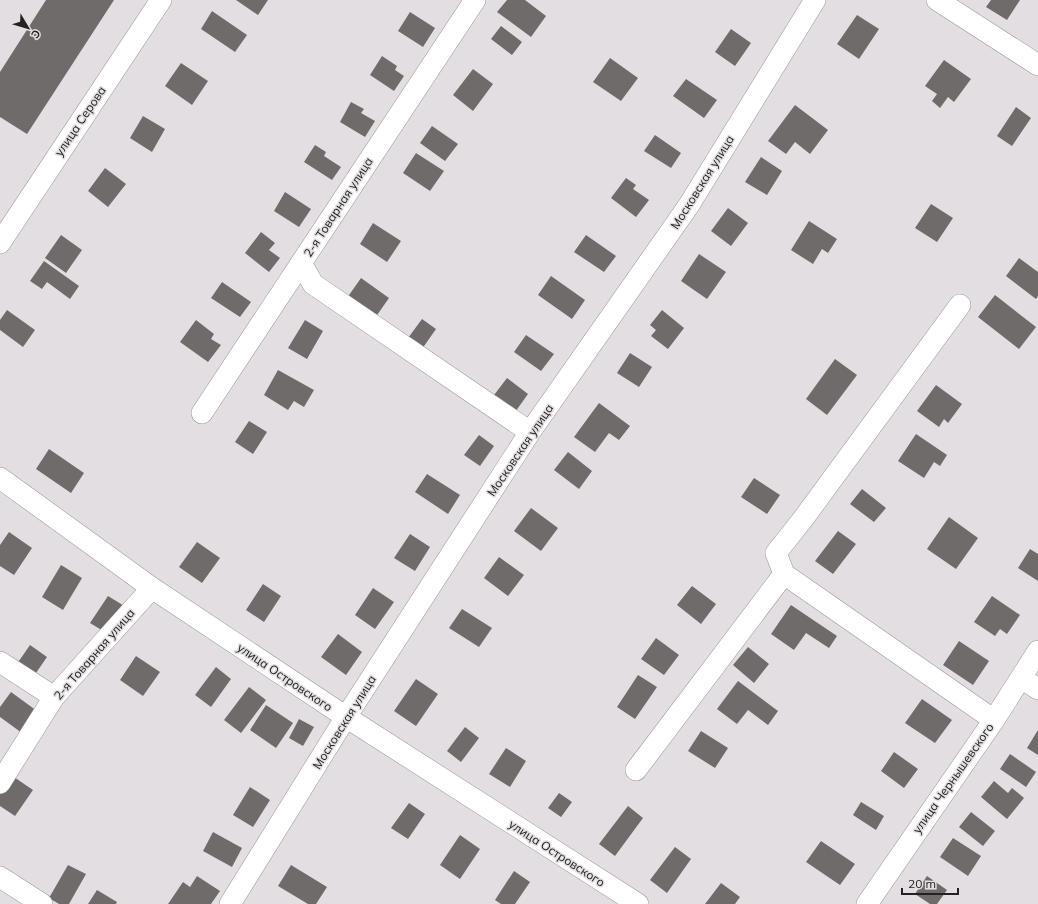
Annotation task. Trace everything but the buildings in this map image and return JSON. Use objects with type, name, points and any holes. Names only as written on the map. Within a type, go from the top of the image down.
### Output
[{"type":"street","name":"улица Серова","points":[[0,243],[160,0]]},
{"type":"street","name":"2-я Товарная улица","points":[[202,413],[475,0]]},
{"type":"street","name":"Московская улица","points":[[230,904],[346,717],[530,432],[689,205],[815,0]]},
{"type":"street","points":[[938,0],[1038,65]]},
{"type":"street","points":[[301,263],[313,284],[530,432]]},
{"type":"street","points":[[960,305],[803,519],[776,553],[784,574],[994,720]]},
{"type":"street","name":"улица Островского","points":[[0,478],[152,588],[346,717],[638,904]]},
{"type":"street","points":[[636,770],[784,574]]},
{"type":"street","name":"2-я Товарная улица","points":[[0,783],[54,697],[152,588]]},
{"type":"street","name":"улица Чернышевского","points":[[867,904],[994,720],[1030,684],[1038,651]]},
{"type":"street","points":[[0,662],[54,697]]},
{"type":"street","points":[[0,877],[42,904]]}]
